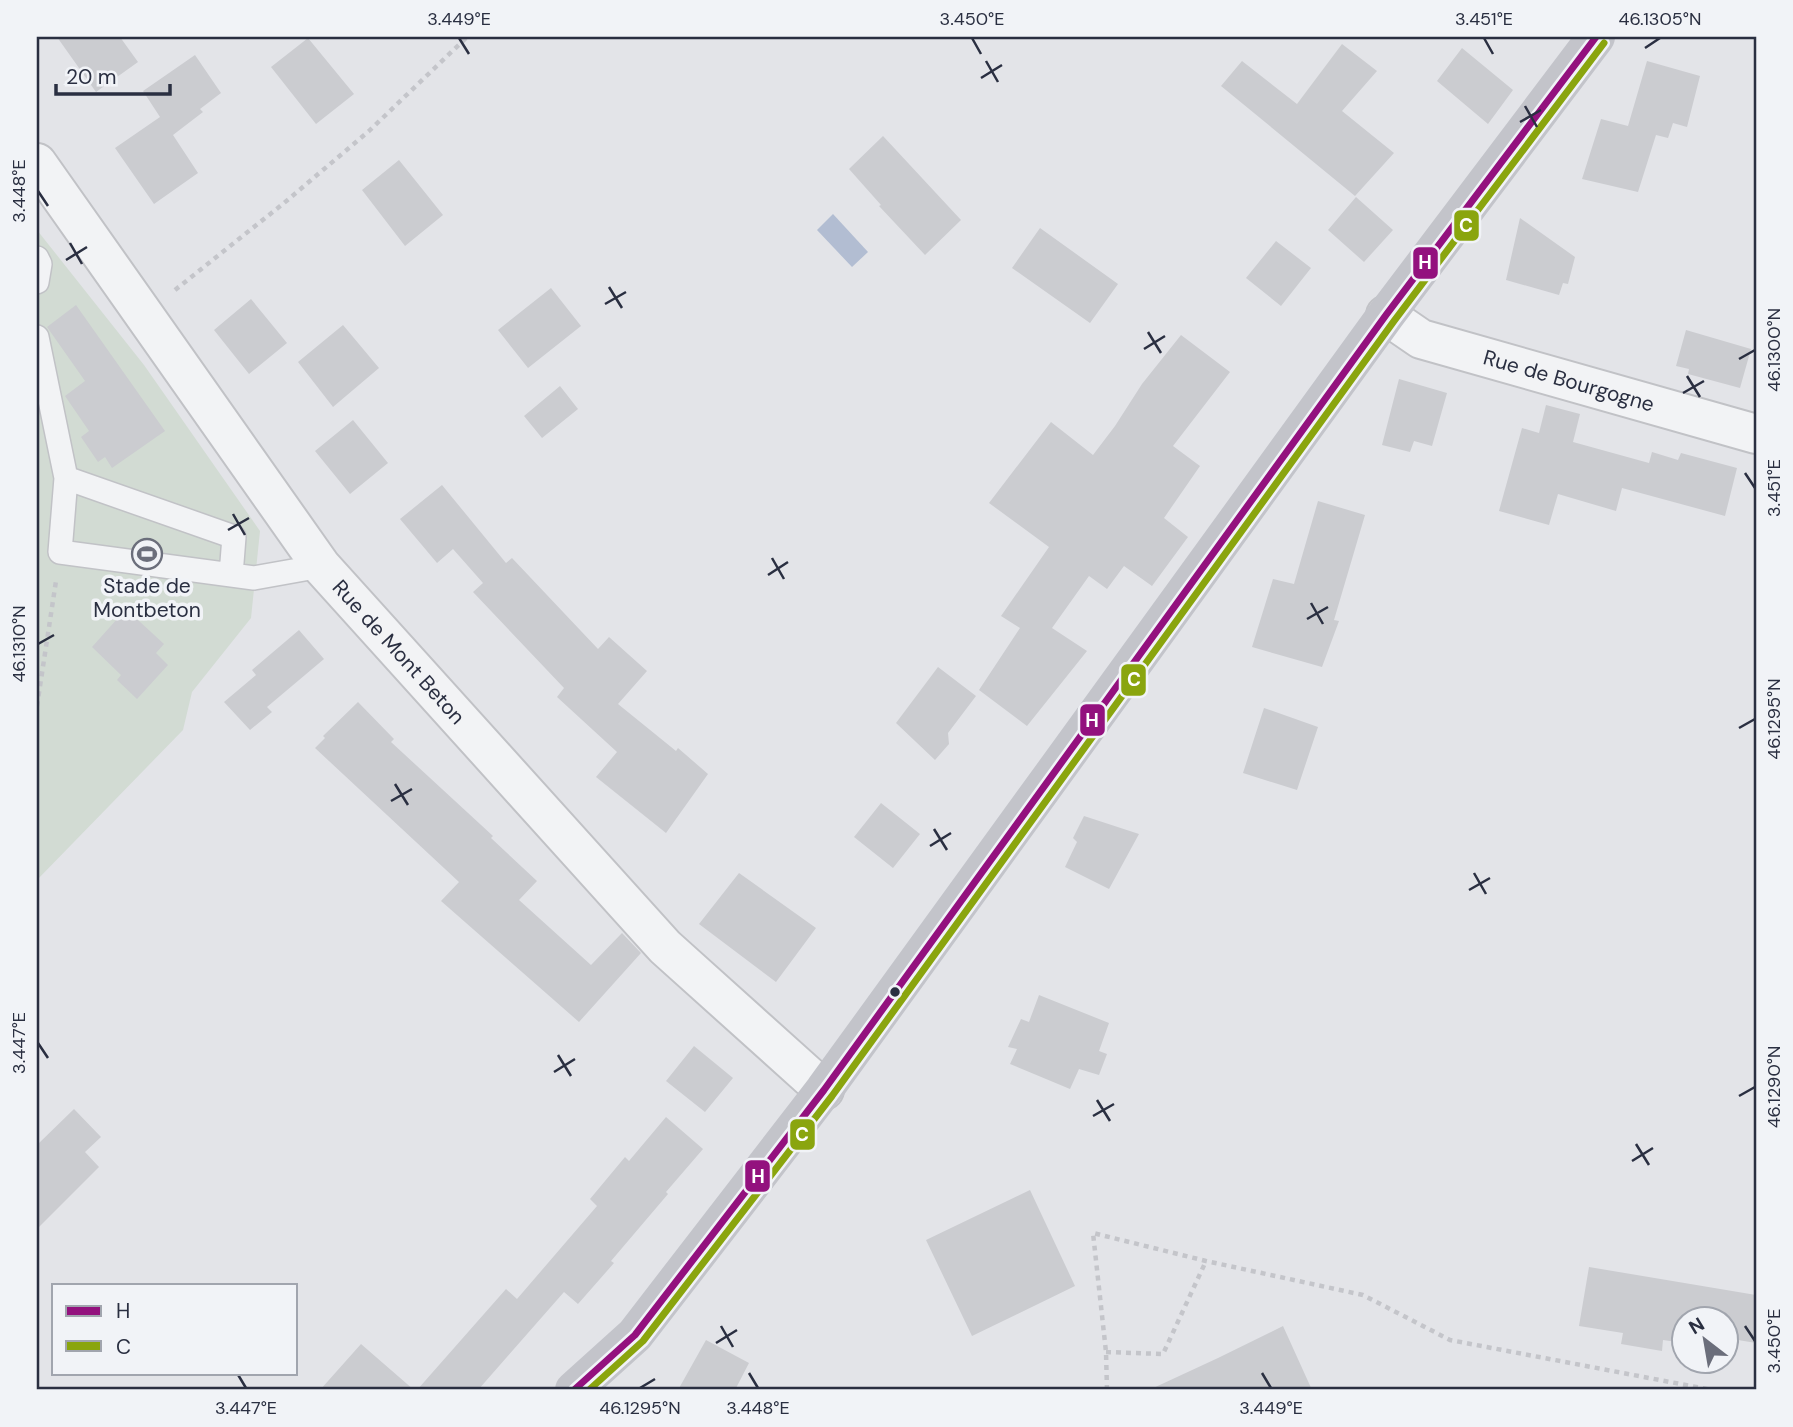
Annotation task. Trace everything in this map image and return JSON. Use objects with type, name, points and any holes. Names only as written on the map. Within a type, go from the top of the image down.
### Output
[{"type":"main road","points":[[573,1390],[635,1335],[824,1090],[1386,315],[1596,37]]},
{"type":"street","name":"Rue de Mont Beton","points":[[37,163],[321,566],[665,947],[824,1090]]},
{"type":"street","name":"Rue de Bourgogne","points":[[1386,315],[1421,339],[1756,434]]},
{"type":"lane","points":[[37,258],[40,264],[37,282]]},
{"type":"lane","points":[[37,337],[66,478],[60,552],[254,578],[321,566]]},
{"type":"lane","points":[[66,478],[234,537],[232,575]]},
{"type":"path","points":[[144,314],[359,140],[467,37]]},
{"type":"path","points":[[37,706],[60,552]]},
{"type":"path","points":[[1107,1390],[1106,1352],[1093,1233],[1363,1295],[1450,1340],[1712,1390]]},
{"type":"path","points":[[1106,1352],[1163,1354],[1206,1261]]},
{"type":"shaded area","name":"Stade de Montbeton","points":[[37,230],[144,365],[260,531],[251,618],[192,692],[183,730],[37,880]]},
{"type":"water","points":[[833,214],[868,252],[852,267],[817,230]]},
{"type":"building","points":[[57,37],[120,37],[138,62],[96,92]]},
{"type":"building","points":[[308,38],[354,94],[316,124],[271,67]]},
{"type":"building","points":[[1342,44],[1377,71],[1342,111],[1394,153],[1355,196],[1221,86],[1242,61],[1297,104]]},
{"type":"building","points":[[1462,48],[1513,90],[1488,124],[1437,81]]},
{"type":"building","points":[[195,55],[221,93],[200,109],[203,112],[173,135],[198,173],[154,204],[115,148],[160,117],[143,91]]},
{"type":"building","points":[[1647,61],[1700,76],[1687,127],[1673,123],[1668,138],[1656,135],[1638,192],[1582,179],[1601,119],[1628,126]]},
{"type":"building","points":[[883,136],[961,220],[925,255],[849,169]]},
{"type":"building","points":[[399,160],[443,215],[405,246],[362,190]]},
{"type":"building","points":[[1356,197],[1393,230],[1364,262],[1328,230]]},
{"type":"building","points":[[1520,218],[1575,257],[1568,284],[1563,283],[1559,295],[1506,280]]},
{"type":"building","points":[[1040,228],[1118,284],[1090,323],[1012,268]]},
{"type":"building","points":[[1276,241],[1311,268],[1281,306],[1246,278]]},
{"type":"building","points":[[551,288],[581,326],[528,368],[498,330]]},
{"type":"building","points":[[251,299],[287,343],[249,374],[214,330]]},
{"type":"building","points":[[76,305],[165,431],[112,468],[105,457],[98,462],[81,437],[89,431],[65,396],[85,381],[47,327]]},
{"type":"building","points":[[343,325],[379,368],[333,407],[298,362]]},
{"type":"building","points":[[1686,330],[1751,349],[1740,388],[1688,374],[1689,369],[1676,366]]},
{"type":"building","points":[[1181,335],[1230,372],[1173,446],[1200,466],[1164,518],[1188,537],[1152,586],[1124,566],[1107,589],[1089,576],[1052,628],[1087,651],[1027,726],[979,690],[1020,628],[1001,616],[1049,547],[989,503],[1051,422],[1093,455],[1142,384]]},
{"type":"building","points":[[1399,379],[1447,393],[1432,446],[1414,441],[1410,452],[1382,445]]},
{"type":"building","points":[[560,386],[578,409],[542,438],[524,416]]},
{"type":"building","points":[[1546,405],[1580,414],[1573,442],[1649,463],[1652,452],[1678,460],[1681,453],[1737,468],[1725,516],[1622,488],[1616,511],[1558,494],[1549,525],[1499,511],[1522,428],[1539,433]]},
{"type":"building","points":[[353,420],[388,463],[350,494],[315,451]]},
{"type":"building","points":[[442,485],[506,563],[512,558],[598,649],[609,637],[647,671],[618,704],[676,751],[678,748],[708,774],[666,833],[596,777],[617,752],[557,697],[564,688],[473,592],[483,583],[453,549],[437,563],[400,519]]},
{"type":"building","points":[[1318,501],[1365,515],[1334,620],[1339,621],[1322,667],[1252,647],[1273,579],[1294,584]]},
{"type":"building","points":[[126,609],[164,644],[156,653],[168,665],[137,699],[117,680],[121,675],[92,647]]},
{"type":"building","points":[[299,630],[324,659],[267,707],[272,712],[250,730],[224,702],[256,675],[252,670]]},
{"type":"building","points":[[938,667],[976,696],[948,733],[949,744],[935,760],[896,723]]},
{"type":"building","points":[[358,702],[394,739],[391,742],[493,836],[491,838],[537,881],[519,900],[591,965],[622,933],[641,953],[579,1022],[441,901],[459,882],[315,748],[325,738],[323,736]]},
{"type":"building","points":[[1264,708],[1318,727],[1297,790],[1243,773]]},
{"type":"building","points":[[881,803],[920,834],[893,868],[854,837]]},
{"type":"building","points":[[1084,816],[1139,834],[1109,889],[1065,867],[1077,842],[1073,838]]},
{"type":"building","points":[[739,873],[816,928],[776,982],[699,924]]},
{"type":"building","points":[[1039,995],[1109,1023],[1099,1051],[1107,1054],[1099,1075],[1079,1069],[1070,1089],[1010,1064],[1017,1049],[1008,1047],[1021,1019],[1029,1022]]},
{"type":"building","points":[[694,1046],[733,1078],[705,1112],[666,1081]]},
{"type":"building","points":[[74,1109],[101,1137],[85,1152],[99,1167],[37,1229],[37,1145]]},
{"type":"building","points":[[666,1117],[703,1149],[611,1261],[614,1263],[578,1304],[564,1292],[478,1390],[417,1390],[506,1289],[517,1299],[597,1206],[590,1199],[625,1157],[629,1161]]},
{"type":"building","points":[[1030,1190],[1075,1286],[972,1336],[926,1240]]},
{"type":"building","points":[[1589,1267],[1756,1295],[1756,1343],[1741,1340],[1741,1304],[1671,1304],[1671,1341],[1663,1340],[1662,1351],[1621,1344],[1623,1333],[1579,1326]]},
{"type":"building","points":[[1283,1326],[1312,1390],[1149,1390],[1218,1358]]},
{"type":"building","points":[[706,1340],[749,1363],[735,1390],[678,1390]]},
{"type":"building","points":[[361,1344],[414,1390],[320,1390]]},
{"type":"transit line","name":"H","points":[[574,1390],[635,1335],[824,1090],[1386,315],[1596,37]]},
{"type":"transit line","name":"C","points":[[589,1390],[643,1341],[832,1096],[1394,321],[1604,43]]},
{"type":"place","name":"Stade de Montbeton","points":[[147,554]]}]
